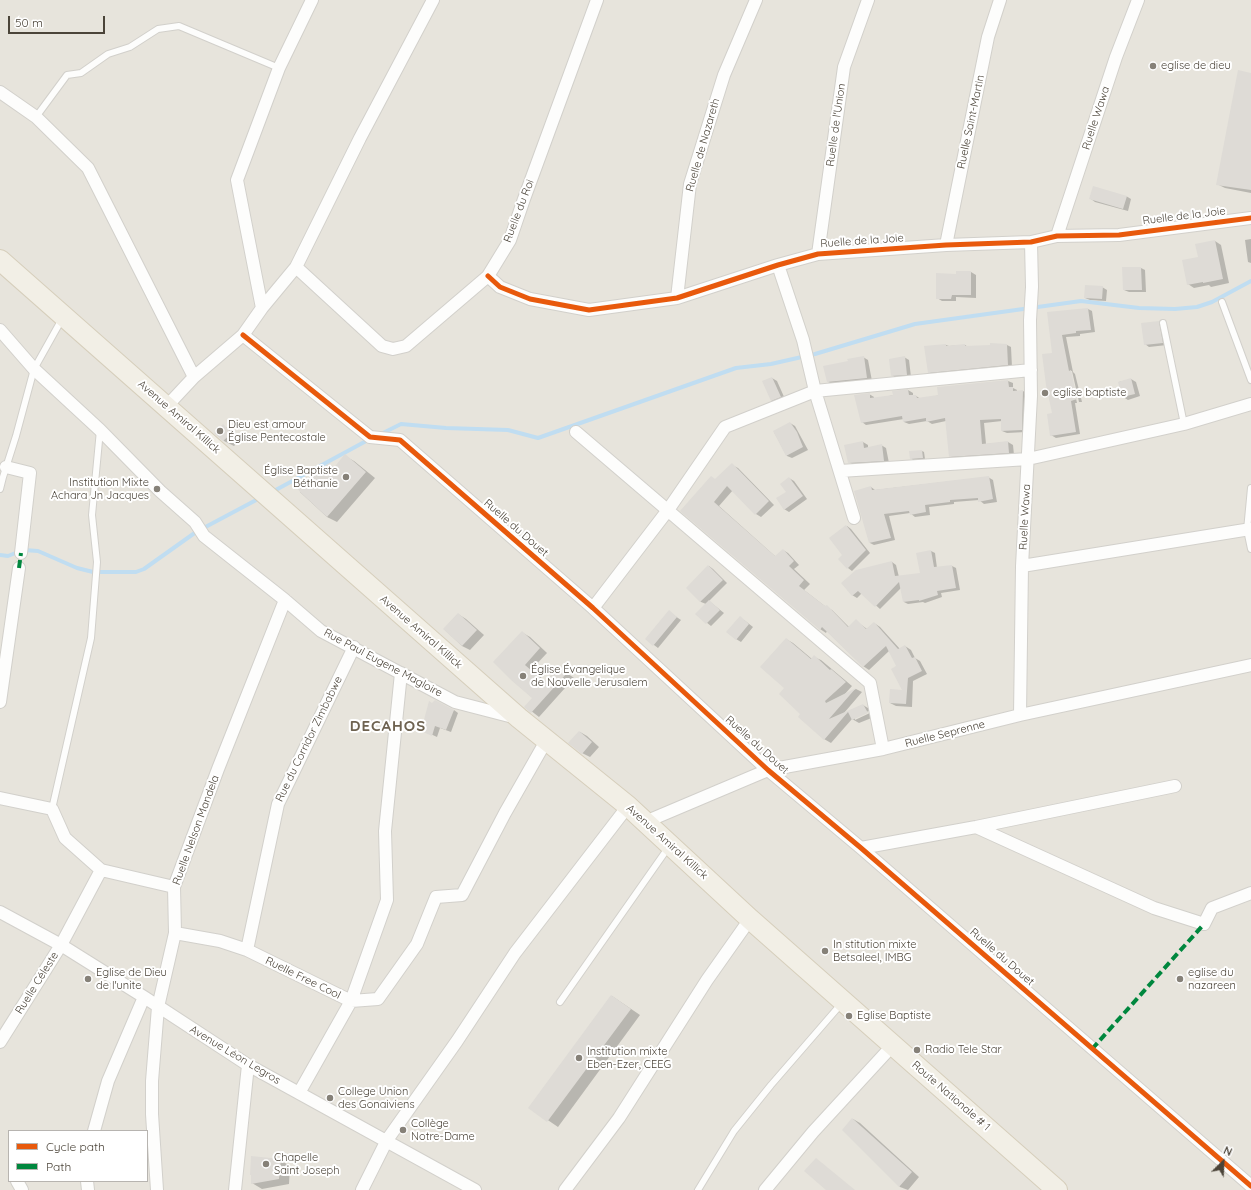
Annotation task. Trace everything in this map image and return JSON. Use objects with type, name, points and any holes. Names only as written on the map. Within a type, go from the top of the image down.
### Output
[{"type":"main road","name":"Avenue Amiral Killick","points":[[0,260],[546,741],[628,806],[750,919],[844,1002]]},
{"type":"main road","name":"Route Nationale # 1","points":[[844,1002],[1058,1190]]},
{"type":"street","points":[[262,308],[237,180],[279,68],[312,0]]},
{"type":"street","points":[[166,406],[194,377],[243,335],[262,308],[296,267],[360,138],[433,0]]},
{"type":"street","name":"Ruelle du Roi","points":[[296,267],[382,346],[393,350],[406,346],[488,276],[510,240],[597,0]]},
{"type":"street","name":"Ruelle de Nazareth","points":[[677,298],[690,184],[724,75],[756,0]]},
{"type":"street","name":"Ruelle de l'Union","points":[[818,254],[844,67],[868,0]]},
{"type":"street","name":"Ruelle Saint-Martin","points":[[946,245],[988,37],[1000,0]]},
{"type":"street","name":"Ruelle Wawa","points":[[1057,236],[1116,57],[1138,0]]},
{"type":"street","points":[[0,92],[36,117],[88,168],[194,377]]},
{"type":"street","name":"Ruelle de la Joie","points":[[488,276],[500,287],[530,299],[588,310],[677,298],[778,265],[818,254],[946,245],[1031,242],[1057,236],[1119,235],[1251,218]]},
{"type":"street","name":"Ruelle Wawa","points":[[1020,715],[1022,566],[1030,423],[1030,320],[1032,286],[1031,242]]},
{"type":"street","points":[[778,265],[803,340],[815,391],[854,518]]},
{"type":"street","name":"Rue Paul Eugene Magloire","points":[[0,330],[34,369],[100,430],[160,491],[195,522],[204,536],[285,600],[321,631],[354,647],[455,702],[520,718]]},
{"type":"street","name":"Ruelle du Douet","points":[[243,335],[370,438],[400,440],[593,608],[768,770],[861,848],[1251,1186]]},
{"type":"street","points":[[593,608],[668,510],[725,427],[815,391],[1031,370]]},
{"type":"street","points":[[840,471],[1028,459],[1184,424],[1251,404]]},
{"type":"street","points":[[576,432],[870,683],[883,750]]},
{"type":"street","points":[[6,467],[30,473],[21,553]]},
{"type":"street","points":[[1022,566],[1249,529]]},
{"type":"street","points":[[1,697],[19,568]]},
{"type":"street","name":"Ruelle Nelson Mandela","points":[[157,1190],[152,1114],[152,1081],[158,1007],[175,933],[174,886],[218,769],[285,600]]},
{"type":"street","name":"Rue du Corridor Zimbabwe","points":[[247,950],[278,804],[354,647]]},
{"type":"street","name":"Ruelle Seprenne","points":[[645,822],[768,770],[883,750],[1020,715],[1251,664]]},
{"type":"street","points":[[299,1093],[351,1001],[387,900],[385,831],[401,673]]},
{"type":"street","name":"Ruelle Free Cool","points":[[175,933],[220,941],[247,950],[351,1001],[378,999],[417,944],[436,897],[462,895],[505,813],[546,741]]},
{"type":"street","points":[[861,848],[1175,786]]},
{"type":"street","points":[[0,798],[52,809],[65,838],[101,870],[174,886]]},
{"type":"street","points":[[362,1190],[387,1140],[458,1041],[515,953],[628,806]]},
{"type":"street","points":[[976,826],[1154,908],[1204,924],[1212,908],[1251,893]]},
{"type":"street","name":"Ruelle Céleste","points":[[0,1042],[61,945],[101,870]]},
{"type":"street","name":"Avenue Léon Legros","points":[[0,912],[61,945],[248,1065],[387,1140],[475,1190]]},
{"type":"street","points":[[564,1190],[619,1118],[707,980],[750,919]]},
{"type":"street","points":[[94,1130],[108,1082],[144,997]]},
{"type":"street","points":[[765,1190],[813,1132],[893,1045]]},
{"type":"street","points":[[235,1190],[248,1065]]},
{"type":"lane","points":[[36,117],[67,76],[81,73],[108,54],[130,47],[158,29],[179,26],[279,68]]},
{"type":"lane","points":[[1222,302],[1251,380]]},
{"type":"lane","points":[[0,489],[34,369],[64,316]]},
{"type":"lane","points":[[1163,323],[1184,424]]},
{"type":"lane","points":[[52,809],[91,638],[97,574],[92,515],[100,430]]},
{"type":"lane","points":[[1251,488],[1249,529],[1251,549]]},
{"type":"lane","points":[[560,1002],[671,845]]},
{"type":"lane","points":[[698,1190],[734,1132],[771,1084],[844,1002]]},
{"type":"shaded area","points":[[0,0],[1251,0],[1251,1190],[0,1190]]},
{"type":"building","points":[[1238,70],[1251,73],[1251,190],[1216,185]]},
{"type":"building","points":[[1093,186],[1127,196],[1123,209],[1089,199]]},
{"type":"building","points":[[1215,240],[1223,279],[1187,285],[1182,260],[1198,257],[1195,244]]},
{"type":"building","points":[[1122,267],[1141,267],[1142,290],[1123,290]]},
{"type":"building","points":[[956,271],[971,271],[971,295],[952,295],[951,299],[936,299],[936,273],[956,274]]},
{"type":"building","points":[[1085,285],[1103,286],[1102,299],[1084,298]]},
{"type":"building","points":[[1088,308],[1091,330],[1076,331],[1076,333],[1062,335],[1069,371],[1071,370],[1077,399],[1071,401],[1076,432],[1050,436],[1047,414],[1052,413],[1046,385],[1042,354],[1052,353],[1047,312]]},
{"type":"building","points":[[1159,321],[1163,343],[1144,345],[1141,323]]},
{"type":"building","points":[[990,343],[1007,344],[1008,365],[928,373],[924,346],[946,344],[946,346],[965,344],[965,346],[990,345]]},
{"type":"building","points":[[864,356],[867,378],[827,382],[823,366]]},
{"type":"building","points":[[905,356],[907,375],[891,376],[889,359]]},
{"type":"building","points":[[772,377],[781,397],[771,401],[762,381]]},
{"type":"building","points":[[1131,378],[1135,394],[1122,397],[1118,382]]},
{"type":"building","points":[[1008,380],[1009,387],[1013,387],[1013,391],[1023,390],[1022,430],[1001,431],[1001,419],[980,420],[982,444],[1008,441],[1009,453],[949,457],[945,418],[926,422],[926,418],[903,422],[902,416],[861,423],[854,395],[870,393],[870,398],[893,395],[892,391],[908,389],[909,395],[916,395],[917,398],[938,395],[937,387]]},
{"type":"building","points":[[790,422],[797,432],[803,447],[786,456],[773,431]]},
{"type":"building","points":[[223,424],[232,433],[223,441],[214,433]]},
{"type":"building","points":[[863,441],[864,448],[882,444],[884,461],[848,463],[844,445]]},
{"type":"building","points":[[922,450],[923,458],[910,459],[909,451]]},
{"type":"building","points":[[345,454],[366,472],[327,517],[300,492],[296,486],[330,463],[332,470]]},
{"type":"building","points":[[732,463],[769,501],[755,515],[727,486],[714,502],[775,556],[783,549],[794,561],[789,566],[804,580],[799,586],[825,606],[827,605],[848,627],[856,619],[866,629],[874,622],[898,649],[905,645],[912,658],[915,657],[922,671],[908,678],[906,704],[889,703],[890,689],[902,690],[891,669],[896,666],[886,646],[863,667],[822,627],[820,630],[680,511],[711,476],[715,479]]},
{"type":"building","points":[[989,476],[993,499],[978,502],[978,498],[950,500],[950,502],[925,505],[926,512],[910,515],[909,511],[884,514],[891,538],[869,543],[854,491],[871,486],[872,490]]},
{"type":"building","points":[[789,477],[803,496],[784,510],[776,498],[786,492],[780,484]]},
{"type":"building","points":[[846,525],[866,550],[847,569],[838,559],[842,555],[829,538]]},
{"type":"building","points":[[931,550],[934,567],[952,565],[956,588],[937,591],[938,595],[919,601],[903,602],[899,582],[875,607],[858,591],[852,596],[841,583],[856,570],[892,561],[895,576],[920,573],[916,553]]},
{"type":"building","points":[[708,565],[723,580],[700,602],[686,588]]},
{"type":"building","points":[[709,600],[720,610],[706,624],[695,614]]},
{"type":"building","points":[[669,610],[677,617],[653,646],[645,639]]},
{"type":"building","points":[[458,613],[477,630],[462,646],[443,629]]},
{"type":"building","points":[[740,616],[749,624],[736,640],[726,632]]},
{"type":"building","points":[[522,631],[540,648],[525,665],[545,682],[558,666],[567,673],[531,713],[524,707],[532,698],[493,662]]},
{"type":"building","points":[[786,638],[811,659],[814,655],[846,682],[825,701],[826,703],[856,688],[829,719],[863,704],[868,713],[852,720],[848,712],[824,740],[798,717],[800,714],[779,694],[784,688],[760,667]]},
{"type":"building","points":[[435,700],[454,710],[446,730],[435,726],[432,736],[421,731],[429,701],[432,703]]},
{"type":"building","points":[[579,731],[592,742],[582,754],[568,743]]},
{"type":"building","name":"Institution mixte Eben-Ezer, CEEG","points":[[611,995],[631,1009],[547,1122],[528,1108]]},
{"type":"building","points":[[852,1118],[912,1172],[899,1187],[842,1130]]},
{"type":"building","points":[[251,1156],[281,1159],[279,1179],[251,1184]]},
{"type":"building","points":[[816,1158],[855,1190],[826,1190],[804,1171]]},
{"type":"waterway","points":[[381,434],[401,424],[446,428],[508,430],[538,438],[736,368],[771,364],[815,354],[915,324],[1081,301],[1139,308],[1175,309],[1197,307],[1212,302],[1251,281]]},
{"type":"waterway","points":[[272,492],[368,440]]},
{"type":"waterway","points":[[24,550],[38,551],[77,568],[93,572],[136,572],[144,569],[196,532],[260,498]]},
{"type":"waterway","points":[[0,555],[8,556],[18,552]]},
{"type":"marked path","points":[[19,568],[21,553]]},
{"type":"marked path","points":[[1092,1049],[1204,924]]},
{"type":"cycle path","points":[[488,276],[500,287],[530,299],[589,310],[677,298],[778,265],[818,254],[946,245],[1031,242],[1057,236],[1119,235],[1251,218]]},
{"type":"cycle path","points":[[243,335],[370,437],[400,440],[593,608],[768,770],[861,848],[1251,1186]]},
{"type":"place","name":"eglise de dieu","points":[[1153,66]]},
{"type":"place","name":"eglise baptiste","points":[[1045,393]]},
{"type":"place","name":"Dieu est amour Église Pentecostale","points":[[220,431]]},
{"type":"place","name":"Église Baptiste Béthanie","points":[[346,477]]},
{"type":"place","name":"Institution Mixte Achara Jn Jacques","points":[[157,489]]},
{"type":"place","name":"Église Évangelique de Nouvelle Jerusalem","points":[[523,676]]},
{"type":"place","name":"In stitution mixte Betsaleel, IMBG","points":[[825,951]]},
{"type":"place","name":"Eglise de Dieu de l'unite","points":[[88,979]]},
{"type":"place","name":"eglise du nazareen","points":[[1180,979]]},
{"type":"place","name":"Eglise Baptiste","points":[[849,1016]]},
{"type":"place","name":"Radio Tele Star","points":[[917,1050]]},
{"type":"place","name":"Institution mixte Eben-Ezer, CEEG","points":[[579,1058]]},
{"type":"place","name":"College Union des Gonaiviens","points":[[330,1098]]},
{"type":"place","name":"Collège Notre-Dame","points":[[403,1130]]},
{"type":"place","name":"Chapelle Saint Joseph","points":[[266,1164]]},
{"type":"district","name":"DECAHOS","points":[[388,726]]}]
